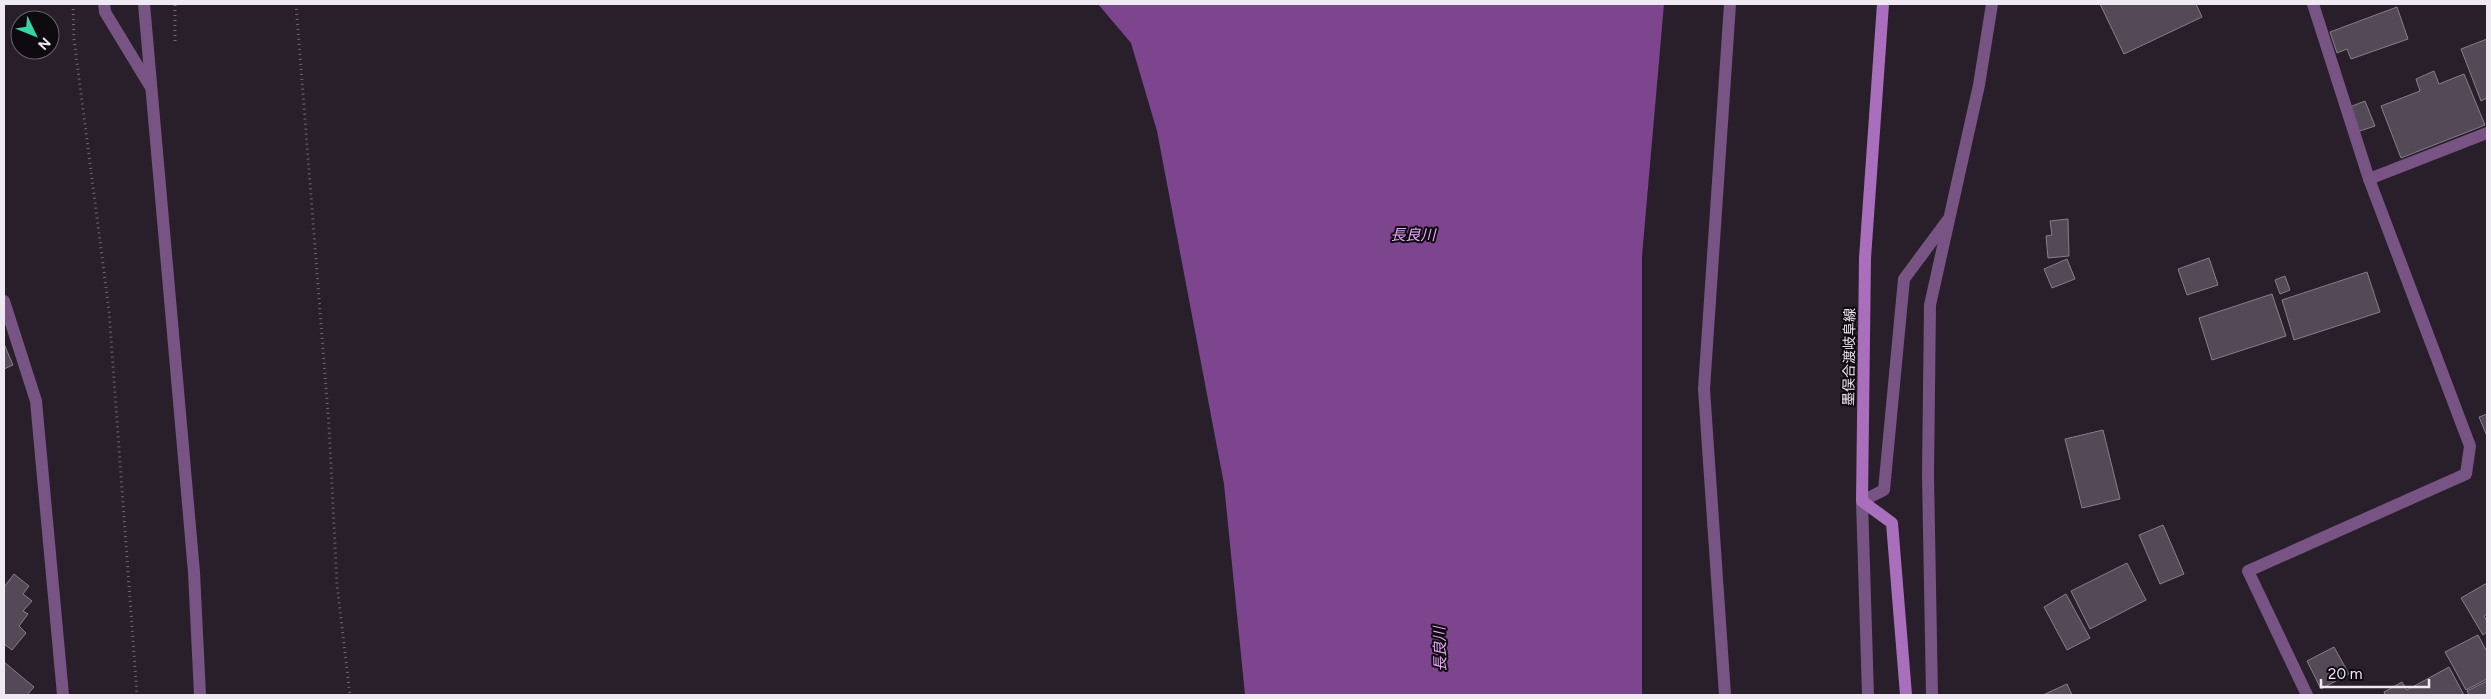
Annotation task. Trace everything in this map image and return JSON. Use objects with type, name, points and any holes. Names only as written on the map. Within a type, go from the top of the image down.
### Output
[{"type":"main road","name":"墨俣合渡岐阜線","points":[[1862,501],[1865,258],[1883,4]]},
{"type":"main road","points":[[1862,501],[1892,523],[1906,695]]},
{"type":"street","points":[[104,4],[105,12],[152,90]]},
{"type":"street","points":[[144,4],[194,572],[200,695]]},
{"type":"street","points":[[1725,695],[1704,389],[1730,4]]},
{"type":"street","points":[[1932,695],[1928,475],[1930,305],[1979,85],[1992,4]]},
{"type":"street","points":[[2307,695],[2248,571],[2466,474],[2470,446],[2370,179],[2313,4]]},
{"type":"street","points":[[2370,179],[2487,133]]},
{"type":"street","points":[[1868,695],[1862,501],[1884,490],[1904,280],[1951,215]]},
{"type":"street","points":[[4,301],[36,402],[64,695]]},
{"type":"path","points":[[73,4],[74,39],[109,311],[137,695]]},
{"type":"path","points":[[296,4],[329,426],[337,585],[350,695]]},
{"type":"water","name":"長良川","points":[[1098,4],[1664,4],[1642,256],[1642,695],[1245,695],[1224,484],[1157,131],[1131,43]]},
{"type":"building","points":[[2100,4],[2196,4],[2202,17],[2124,54]]},
{"type":"building","points":[[2397,7],[2408,39],[2351,59],[2347,49],[2337,53],[2330,32]]},
{"type":"building","points":[[2487,39],[2487,98],[2481,101],[2461,49]]},
{"type":"building","points":[[2434,71],[2439,84],[2464,74],[2485,125],[2401,158],[2381,106],[2420,91],[2416,79]]},
{"type":"building","points":[[2365,101],[2375,126],[2351,134],[2342,110]]},
{"type":"building","points":[[2068,219],[2069,256],[2048,258],[2046,236],[2052,235],[2050,221]]},
{"type":"building","points":[[2209,258],[2218,285],[2187,295],[2178,269]]},
{"type":"building","points":[[2067,259],[2075,279],[2052,288],[2044,269]]},
{"type":"building","points":[[2367,272],[2380,312],[2294,340],[2282,300]]},
{"type":"building","points":[[2285,276],[2290,290],[2280,294],[2275,280]]},
{"type":"building","points":[[2272,294],[2286,336],[2212,360],[2199,318]]},
{"type":"building","points":[[4,344],[13,365],[4,369]]},
{"type":"building","points":[[2487,414],[2487,436],[2479,417]]},
{"type":"building","points":[[2103,430],[2120,499],[2082,508],[2065,439]]},
{"type":"building","points":[[2163,525],[2184,574],[2160,584],[2139,535]]},
{"type":"building","points":[[2127,563],[2146,600],[2090,629],[2071,591]]},
{"type":"building","points":[[14,574],[29,586],[23,594],[32,601],[23,611],[28,614],[19,626],[26,633],[12,650],[4,644],[4,587]]},
{"type":"building","points":[[2487,583],[2487,614],[2484,616],[2487,621],[2487,632],[2483,635],[2461,598]]},
{"type":"building","points":[[2066,594],[2090,638],[2067,650],[2044,607]]},
{"type":"building","points":[[2478,635],[2487,652],[2487,679],[2466,690],[2445,652]]},
{"type":"building","points":[[2334,647],[2349,674],[2321,689],[2307,661]]},
{"type":"building","points":[[4,662],[34,687],[27,695],[4,695]]},
{"type":"building","points":[[2449,667],[2464,695],[2385,695],[2384,692],[2402,682],[2407,690]]},
{"type":"building","points":[[2487,681],[2487,695],[2469,695],[2467,691]]},
{"type":"building","points":[[2067,684],[2072,695],[2043,695]]}]
